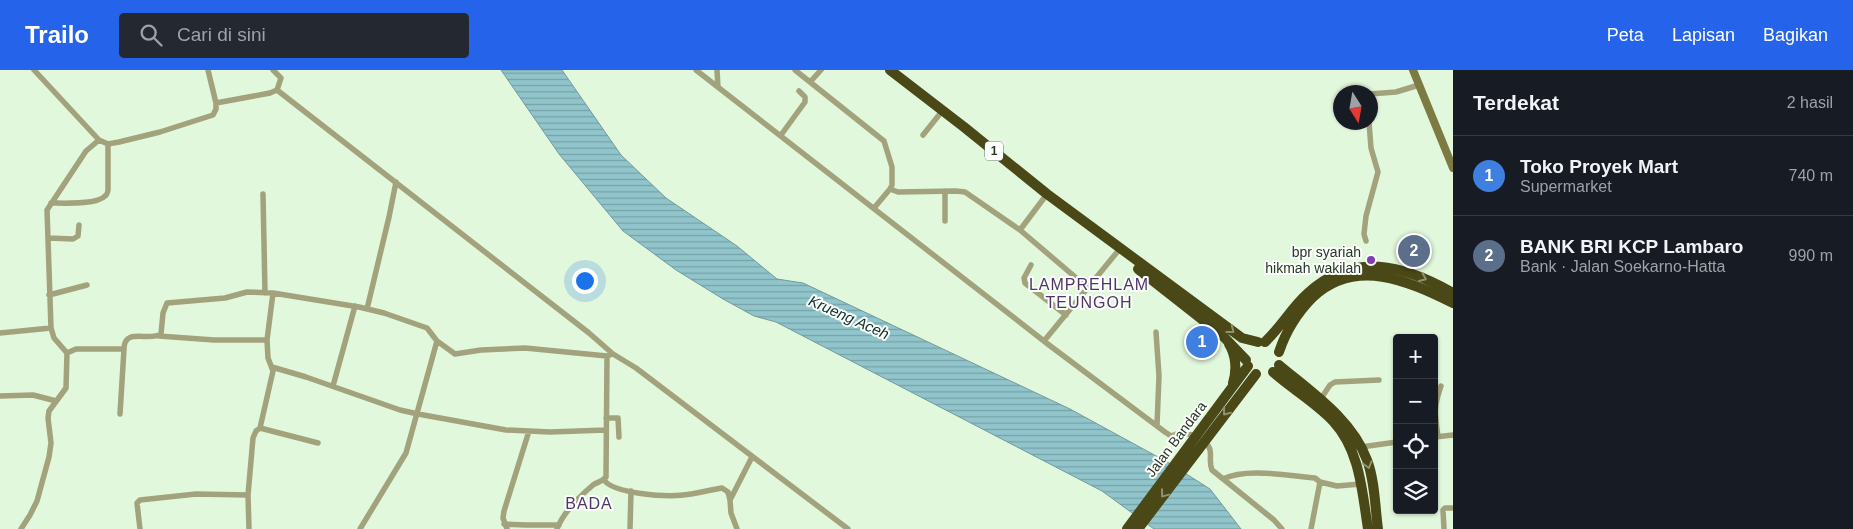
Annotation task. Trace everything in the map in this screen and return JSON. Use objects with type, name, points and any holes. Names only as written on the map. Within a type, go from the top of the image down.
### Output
[{"type":"highway","name":"1","points":[[890,70],[1048,194],[1242,338],[1273,345],[1279,352]]},
{"type":"highway","name":"1","points":[[1098,232],[1166,292],[1222,335],[1256,374]]},
{"type":"highway","points":[[1247,363],[1249,349],[1276,331],[1306,294],[1324,280],[1342,270],[1367,267],[1387,268],[1424,278],[1453,293]]},
{"type":"highway","points":[[1256,374],[1266,375],[1276,369],[1284,336],[1302,308],[1322,289],[1349,277],[1360,275],[1392,278],[1414,284],[1453,303]]},
{"type":"highway","points":[[1222,335],[1231,347],[1235,363],[1235,375],[1230,391]]},
{"type":"highway","name":"Jalan Bandara","points":[[1138,529],[1247,363]]},
{"type":"highway","points":[[1276,369],[1337,414],[1361,448],[1370,472],[1378,529]]},
{"type":"highway","points":[[1276,369],[1334,422],[1353,452],[1361,484],[1368,529]]},
{"type":"highway","name":"Jalan Bandara","points":[[1199,438],[1256,374]]},
{"type":"highway","name":"Jalan Bandara","points":[[1127,529],[1187,455]]},
{"type":"street","points":[[34,70],[99,140],[108,144],[160,132],[207,117],[215,112],[216,103],[208,70]]},
{"type":"street","points":[[216,103],[270,94],[278,90],[281,78],[273,70]]},
{"type":"street","points":[[696,70],[1044,341],[1171,436],[1182,432],[1199,438],[1208,444],[1212,451],[1210,465],[1212,470],[1274,520],[1282,529]]},
{"type":"street","points":[[717,70],[718,87]]},
{"type":"street","points":[[795,70],[884,141],[892,166],[890,189],[874,208]]},
{"type":"street","points":[[811,82],[821,70]]},
{"type":"street","points":[[1413,70],[1453,168]]},
{"type":"street","points":[[1378,93],[1396,92],[1419,85]]},
{"type":"street","points":[[278,90],[589,333],[610,355],[636,368],[848,529]]},
{"type":"street","points":[[781,135],[805,102],[806,96],[799,91]]},
{"type":"street","points":[[923,135],[942,110]]},
{"type":"street","points":[[1366,240],[1364,234],[1366,216],[1378,172],[1370,148],[1369,130]]},
{"type":"street","points":[[20,529],[30,516],[37,501],[51,450],[48,414],[66,388],[67,353],[54,338],[50,328],[47,210],[86,151],[99,140]]},
{"type":"street","points":[[51,203],[88,202],[106,196],[108,189],[108,144]]},
{"type":"street","points":[[367,309],[396,182]]},
{"type":"street","points":[[890,189],[898,192],[966,192],[1020,230],[1088,288]]},
{"type":"street","points":[[945,191],[945,221]]},
{"type":"street","points":[[263,194],[265,293]]},
{"type":"street","points":[[1020,230],[1048,194]]},
{"type":"street","points":[[48,238],[74,239],[78,236],[80,225]]},
{"type":"street","points":[[1044,341],[1118,251]]},
{"type":"street","points":[[1030,265],[1024,278],[1025,283],[1066,315]]},
{"type":"street","points":[[49,296],[87,285]]},
{"type":"street","points":[[159,336],[167,303],[225,298],[247,292],[273,293],[355,306],[384,313],[426,328],[438,341],[455,354],[481,350],[525,348],[610,355]]},
{"type":"street","points":[[249,529],[248,495],[253,438],[256,431],[260,428],[273,376],[268,358],[267,340],[273,293]]},
{"type":"street","points":[[332,386],[355,306]]},
{"type":"street","points":[[0,333],[50,328]]},
{"type":"street","points":[[1156,332],[1159,376],[1157,425]]},
{"type":"street","points":[[120,414],[124,349],[126,340],[131,337],[159,336],[214,340],[267,340]]},
{"type":"street","points":[[360,529],[406,453],[438,341]]},
{"type":"street","points":[[67,353],[76,349],[124,349]]},
{"type":"street","points":[[529,431],[503,518],[506,526],[558,527],[564,516],[594,484],[604,480],[606,477],[606,418],[610,355]]},
{"type":"street","points":[[272,367],[377,403],[418,414],[506,430],[606,430]]},
{"type":"street","points":[[1320,400],[1330,386],[1336,382],[1379,380]]},
{"type":"street","points":[[1436,424],[1435,403],[1442,386]]},
{"type":"street","points":[[0,396],[33,395],[56,401]]},
{"type":"street","points":[[606,418],[618,418],[619,437]]},
{"type":"street","points":[[260,428],[318,443]]},
{"type":"street","points":[[1438,437],[1453,435]]},
{"type":"street","points":[[1361,448],[1393,443]]},
{"type":"street","points":[[730,500],[752,457]]},
{"type":"street","points":[[1223,479],[1232,474],[1265,474],[1315,478],[1320,482],[1337,486],[1361,484]]},
{"type":"street","points":[[604,480],[610,486],[631,491],[681,495],[722,488],[728,492],[731,513],[736,529]]},
{"type":"street","points":[[1311,529],[1320,482]]},
{"type":"street","points":[[630,529],[631,491]]},
{"type":"street","points":[[140,529],[137,502],[140,500],[196,494],[248,495]]},
{"type":"street","points":[[1444,529],[1443,510],[1445,508],[1453,508]]},
{"type":"water","name":"Krueng Aceh","points":[[501,70],[562,70],[621,155],[666,198],[737,246],[777,279],[803,283],[1070,409],[1169,463],[1210,489],[1241,529],[1154,529],[1102,491],[776,322],[754,316],[676,270],[623,231],[559,154]]},
{"type":"place","name":"BANK BRI KCP Lambaro","points":[[1414,251]]},
{"type":"place","name":"bpr syariah hikmah wakilah","points":[[1371,260]]},
{"type":"place","name":"Toko Proyek Mart","points":[[1202,342]]},
{"type":"district","name":"LAMPREHLAM TEUNGOH","points":[[1089,293]]},
{"type":"district","name":"BADA","points":[[589,503]]}]
